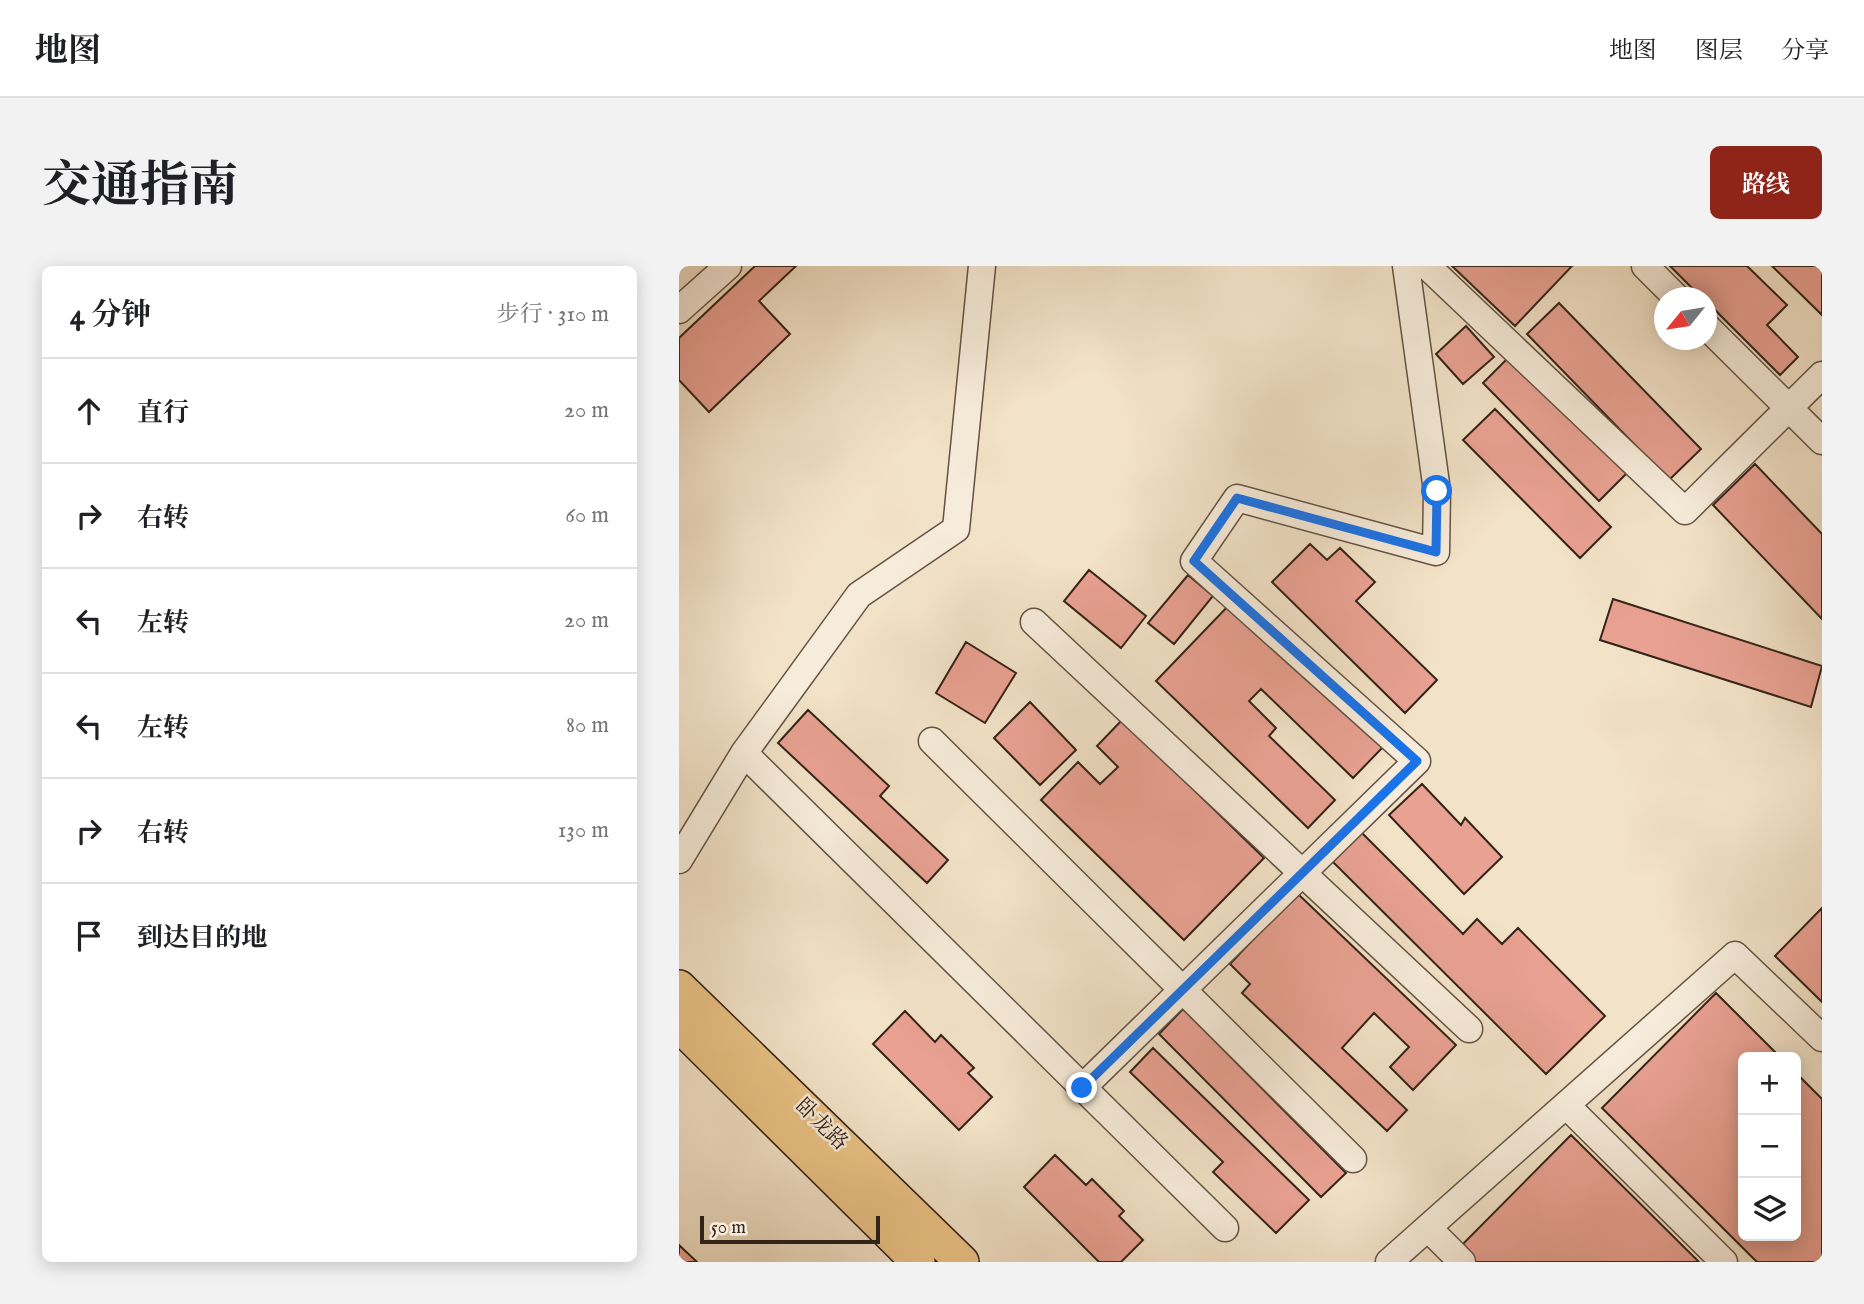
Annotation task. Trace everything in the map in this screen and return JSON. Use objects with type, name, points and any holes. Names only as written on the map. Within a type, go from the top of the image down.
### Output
[{"type":"main road","name":"卧龙路","points":[[679,987],[963,1262]]},
{"type":"main road","name":"卧龙路","points":[[679,1025],[918,1262]]},
{"type":"street","points":[[679,310],[728,266]]},
{"type":"street","points":[[679,860],[744,753],[859,595],[956,529],[982,266]]},
{"type":"street","points":[[1082,1088],[1417,761],[1194,561],[1237,498],[1436,552],[1437,491],[1406,266]]},
{"type":"street","points":[[1427,266],[1685,511],[1822,375]]},
{"type":"street","points":[[1645,266],[1666,287]]},
{"type":"street","points":[[1717,338],[1822,441]]},
{"type":"street","points":[[1034,622],[1469,1029]]},
{"type":"street","points":[[932,741],[1353,1159]]},
{"type":"street","points":[[744,753],[1225,1228]]},
{"type":"street","points":[[1389,1262],[1735,955],[1822,1038]]},
{"type":"street","points":[[1566,1105],[1724,1262]]},
{"type":"street","points":[[1428,1228],[1462,1262]]},
{"type":"building","points":[[755,266],[796,266],[759,301],[790,334],[709,412],[679,380],[679,338]]},
{"type":"building","points":[[1452,266],[1572,266],[1515,326]]},
{"type":"building","points":[[1670,266],[1747,266],[1787,305],[1767,325],[1798,357],[1780,375],[1717,312],[1717,287],[1691,287]]},
{"type":"building","points":[[1772,266],[1822,266],[1822,315]]},
{"type":"building","points":[[1559,303],[1701,449],[1669,480],[1527,334]]},
{"type":"building","points":[[1466,326],[1494,357],[1463,384],[1436,354]]},
{"type":"building","points":[[1514,352],[1630,470],[1599,501],[1483,383]]},
{"type":"building","points":[[1495,409],[1611,527],[1580,558],[1463,440]]},
{"type":"building","points":[[1755,464],[1822,534],[1822,619],[1713,505]]},
{"type":"building","points":[[1310,544],[1327,560],[1340,548],[1375,582],[1356,601],[1437,680],[1405,713],[1272,582]]},
{"type":"building","points":[[1089,570],[1146,616],[1121,648],[1064,601]]},
{"type":"building","points":[[1188,575],[1213,596],[1174,644],[1148,623]]},
{"type":"building","points":[[1613,599],[1822,666],[1811,707],[1600,640]]},
{"type":"building","points":[[1232,602],[1383,747],[1353,778],[1261,689],[1249,701],[1276,728],[1269,736],[1335,800],[1308,828],[1156,681]]},
{"type":"building","points":[[966,642],[1016,673],[985,723],[936,693]]},
{"type":"building","points":[[1030,702],[1076,750],[1040,785],[994,738]]},
{"type":"building","points":[[808,710],[889,786],[880,796],[948,860],[927,883],[778,743]]},
{"type":"building","points":[[1122,720],[1264,858],[1184,940],[1041,800],[1078,762],[1100,784],[1118,767],[1097,746]]},
{"type":"building","points":[[1422,784],[1461,825],[1465,818],[1502,857],[1464,894],[1389,815]]},
{"type":"building","points":[[1361,832],[1463,934],[1477,919],[1502,944],[1518,928],[1605,1016],[1546,1074],[1332,861]]},
{"type":"building","points":[[1297,893],[1456,1045],[1413,1090],[1390,1067],[1409,1047],[1374,1013],[1342,1048],[1407,1110],[1387,1131],[1242,993],[1250,984],[1230,964]]},
{"type":"building","points":[[1822,908],[1822,1002],[1775,956]]},
{"type":"building","points":[[1716,993],[1775,1052],[1738,1052],[1738,1241],[1801,1241],[1801,1078],[1822,1099],[1822,1262],[1757,1262],[1602,1108]]},
{"type":"building","points":[[1183,1009],[1346,1173],[1321,1197],[1159,1034]]},
{"type":"building","points":[[905,1011],[935,1042],[941,1035],[974,1068],[968,1073],[992,1097],[959,1130],[873,1044]]},
{"type":"building","points":[[1153,1048],[1309,1200],[1276,1233],[1213,1172],[1223,1162],[1130,1072]]},
{"type":"building","points":[[1571,1135],[1699,1262],[1469,1262],[1457,1250]]},
{"type":"building","points":[[1055,1155],[1086,1185],[1092,1179],[1124,1211],[1119,1216],[1143,1240],[1121,1262],[1099,1262],[1024,1187]]},
{"type":"building","points":[[679,1245],[697,1262],[679,1262]]},
{"type":"route","points":[[1082,1088],[1417,761],[1194,561],[1237,498],[1436,552],[1437,491]]}]
